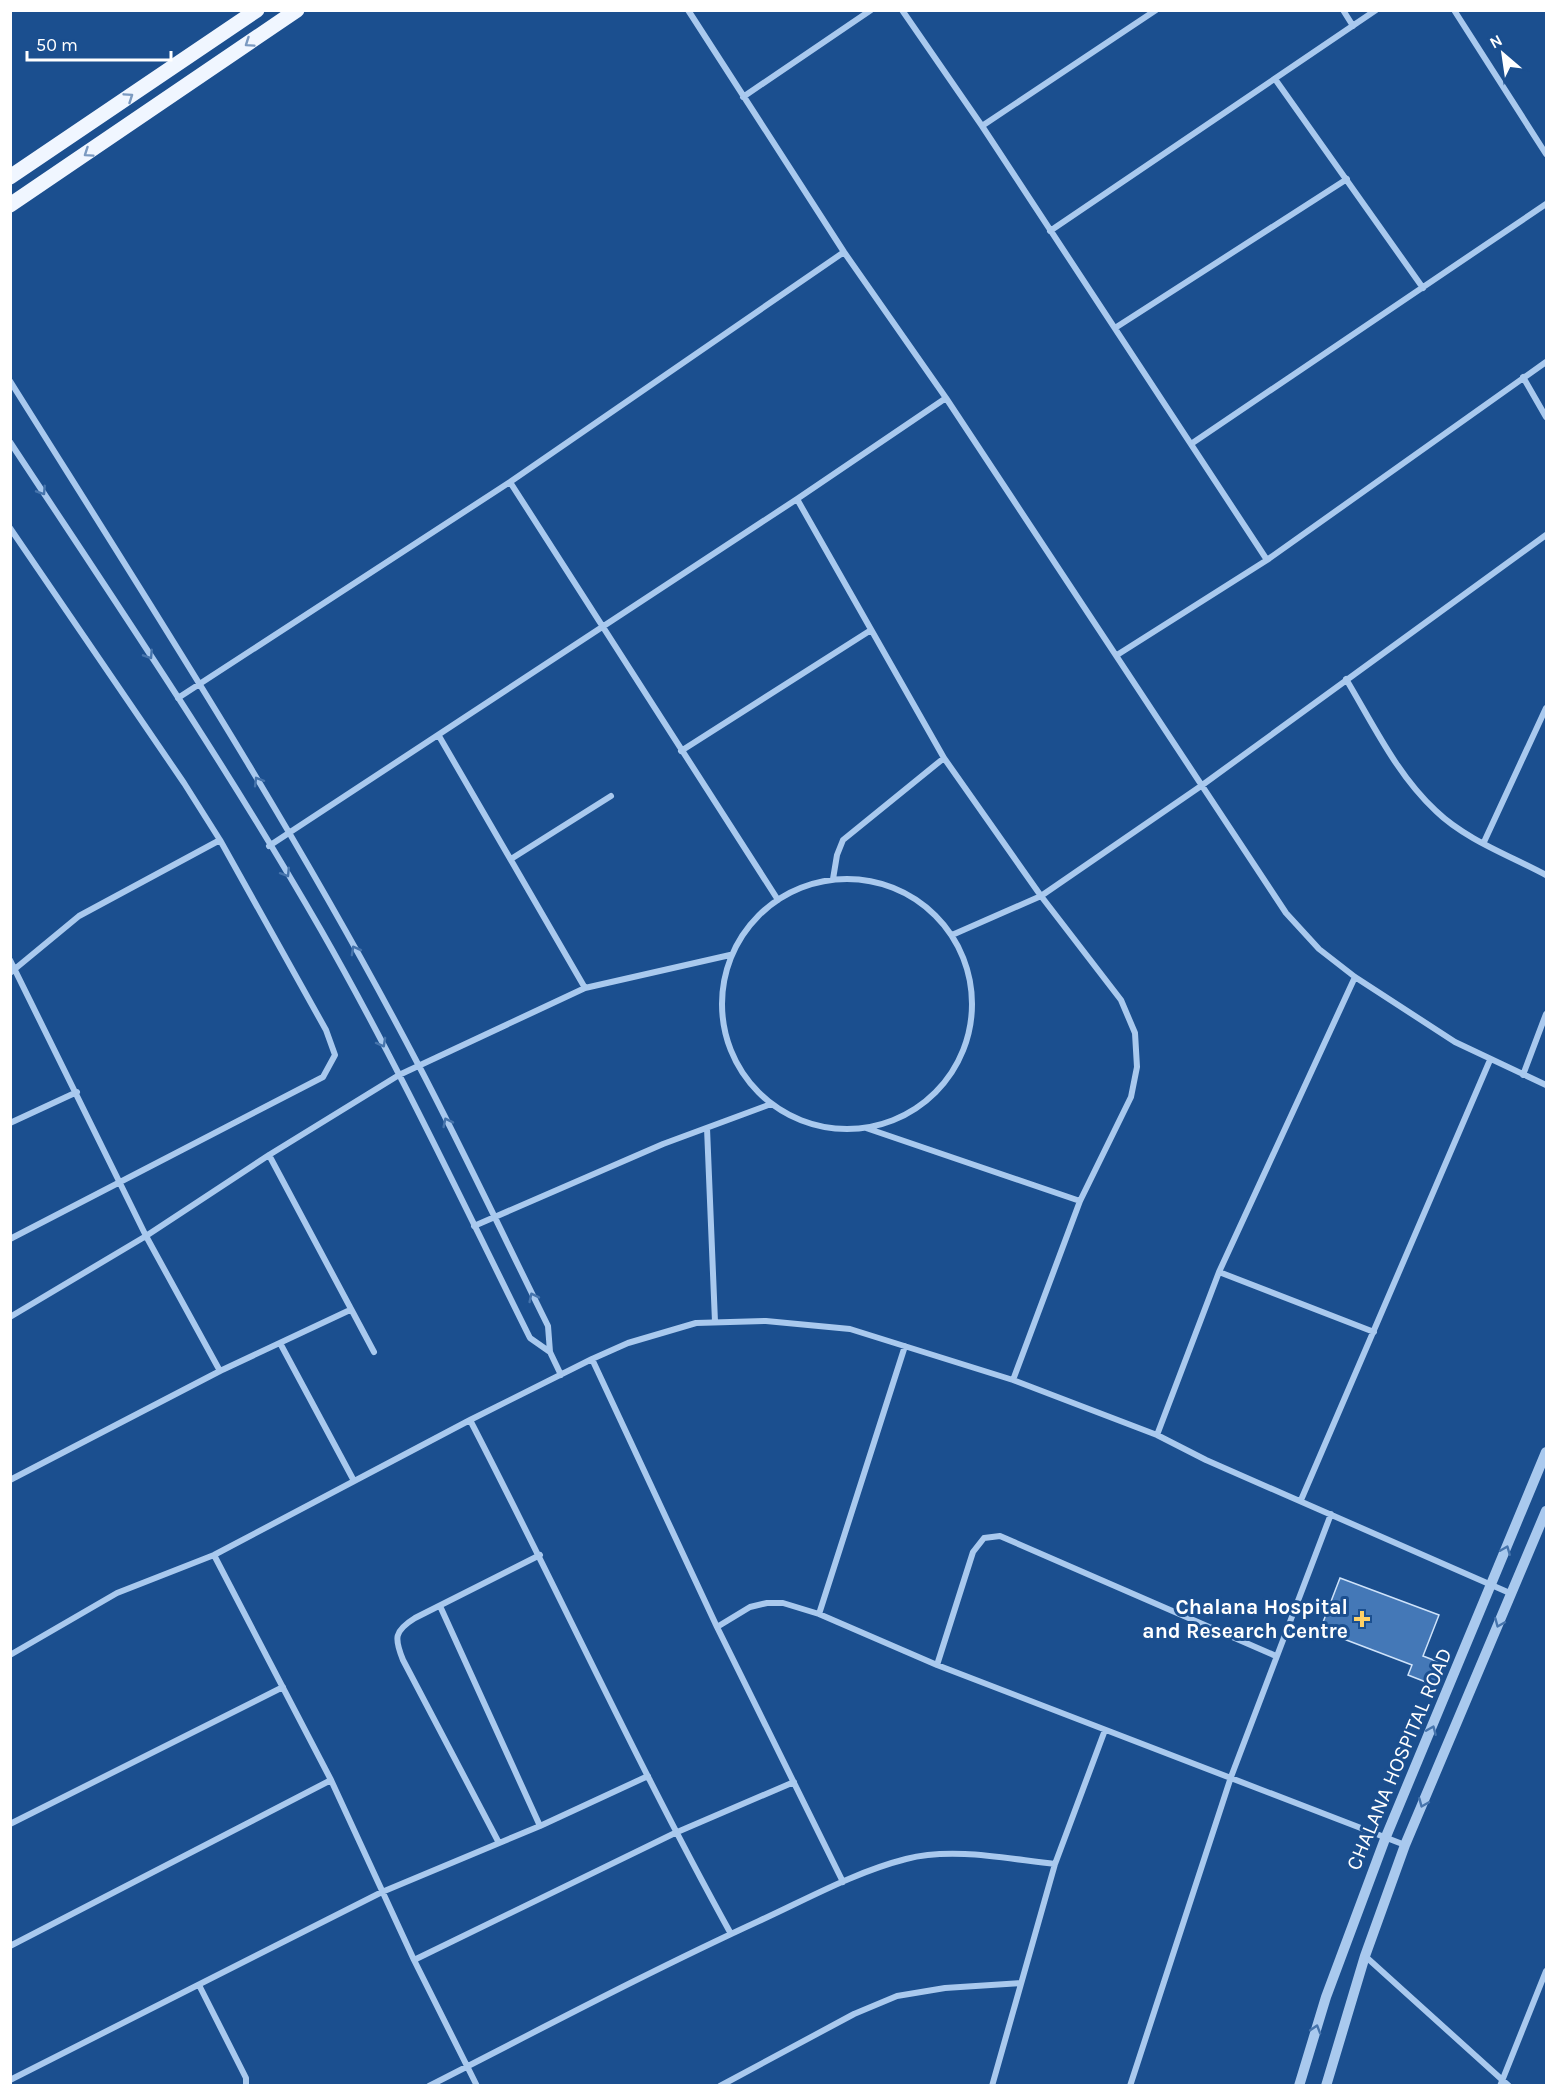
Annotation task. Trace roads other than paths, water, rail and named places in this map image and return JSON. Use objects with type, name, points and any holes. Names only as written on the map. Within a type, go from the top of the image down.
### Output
[{"type":"main road","points":[[10,177],[257,10]]},
{"type":"main road","points":[[10,205],[297,10]]},
{"type":"street","points":[[688,10],[844,252],[946,398],[1286,913],[1319,949],[1355,977],[1455,1042],[1546,1085]]},
{"type":"street","points":[[743,97],[871,10]]},
{"type":"street","points":[[902,10],[982,126],[1267,560]]},
{"type":"street","points":[[982,126],[1156,10]]},
{"type":"street","points":[[1343,10],[1353,26]]},
{"type":"street","points":[[1050,231],[1376,10]]},
{"type":"street","points":[[1454,10],[1546,154]]},
{"type":"street","points":[[1275,79],[1423,288]]},
{"type":"street","points":[[1115,328],[1347,179]]},
{"type":"street","points":[[1191,444],[1546,204]]},
{"type":"street","points":[[178,698],[510,482],[844,252]]},
{"type":"street","points":[[1117,656],[1267,560],[1546,362]]},
{"type":"street","points":[[1523,378],[1546,417]]},
{"type":"street","points":[[10,381],[199,683],[289,834],[419,1066],[548,1326],[550,1352],[561,1375]]},
{"type":"street","points":[[269,846],[439,736],[600,626],[797,500],[946,398]]},
{"type":"street","points":[[10,442],[178,698],[320,929],[399,1075],[530,1338],[550,1352]]},
{"type":"street","points":[[510,482],[600,626],[778,900]]},
{"type":"street","points":[[797,500],[944,758],[1041,896],[1121,1000],[1135,1034],[1137,1067],[1131,1096],[1080,1201],[1013,1380]]},
{"type":"street","points":[[10,528],[220,840],[326,1030],[335,1055],[323,1077],[10,1239]]},
{"type":"street","points":[[952,935],[1041,896],[1201,786],[1546,535]]},
{"type":"street","points":[[681,752],[871,630]]},
{"type":"street","points":[[1346,679],[1408,781],[1437,812],[1484,842],[1546,875]]},
{"type":"street","points":[[1484,842],[1546,708]]},
{"type":"street","points":[[439,736],[585,987]]},
{"type":"street","points":[[833,879],[837,855],[843,840],[944,758]]},
{"type":"street","points":[[511,859],[611,796]]},
{"type":"street","points":[[13,972],[78,916],[220,840]]},
{"type":"street","points":[[833,879],[873,881],[910,895],[941,920],[952,935],[968,970],[973,1008],[970,1027],[957,1063],[934,1093],[920,1106],[894,1119],[865,1128],[835,1128],[806,1123],[771,1104],[744,1075],[726,1040],[722,1000],[729,955],[748,927],[778,900],[795,890],[833,879]]},
{"type":"street","points":[[10,1317],[146,1236],[269,1155],[399,1075],[585,987],[729,955]]},
{"type":"street","points":[[10,960],[13,972],[77,1092],[146,1236],[220,1371]]},
{"type":"street","points":[[1157,1435],[1219,1272],[1355,977]]},
{"type":"street","points":[[1523,1075],[1546,1014]]},
{"type":"street","points":[[1301,1500],[1490,1060]]},
{"type":"street","points":[[10,1123],[77,1092]]},
{"type":"street","points":[[474,1226],[663,1144],[771,1104]]},
{"type":"street","points":[[707,1128],[716,1322]]},
{"type":"street","points":[[865,1128],[1080,1201]]},
{"type":"street","points":[[269,1155],[374,1352]]},
{"type":"street","points":[[1219,1272],[1374,1332]]},
{"type":"street","points":[[10,1480],[220,1371],[350,1310]]},
{"type":"street","points":[[10,1655],[117,1593],[214,1555],[470,1419],[592,1359],[628,1343],[696,1323],[716,1322],[766,1321],[850,1329],[1013,1380],[1157,1435],[1206,1460],[1512,1594]]},
{"type":"street","points":[[280,1343],[354,1481]]},
{"type":"street","points":[[819,1614],[905,1346]]},
{"type":"street","points":[[592,1359],[717,1627],[843,1882]]},
{"type":"street","points":[[470,1419],[540,1555],[675,1833],[731,1934]]},
{"type":"street","name":"CHALANA HOSPITAL ROAD","points":[[1299,2085],[1326,1997],[1385,1839],[1546,1452]]},
{"type":"street","name":"CHALANA HOSPITAL ROAD","points":[[1326,2085],[1365,1956],[1405,1845],[1546,1511]]},
{"type":"street","points":[[1130,2085],[1231,1777],[1331,1514]]},
{"type":"street","points":[[937,1665],[974,1552],[984,1538],[1000,1536],[1276,1656]]},
{"type":"street","points":[[214,1555],[332,1780],[414,1960],[477,2085]]},
{"type":"street","points":[[499,1844],[397,1646],[397,1636],[402,1626],[540,1555]]},
{"type":"street","points":[[717,1627],[750,1607],[767,1603],[783,1604],[819,1614],[937,1665],[1405,1845]]},
{"type":"street","points":[[440,1606],[540,1826]]},
{"type":"street","points":[[10,1824],[283,1687]]},
{"type":"street","points":[[992,2085],[1055,1864],[1105,1730]]},
{"type":"street","points":[[11,2083],[382,1892],[499,1844],[648,1776]]},
{"type":"street","points":[[10,1946],[332,1780]]},
{"type":"street","points":[[414,1960],[675,1833],[794,1782]]},
{"type":"street","points":[[429,2085],[731,1934],[843,1882],[906,1859],[932,1855],[1055,1864]]},
{"type":"street","points":[[1365,1956],[1501,2082],[1509,2085]]},
{"type":"street","points":[[1501,2082],[1546,1971]]},
{"type":"street","points":[[720,2085],[854,2014],[897,1996],[945,1988],[1021,1983]]},
{"type":"street","points":[[199,1985],[246,2078],[246,2085]]},
{"type":"place","name":"Chalana Hospital and Research Centre","points":[[1362,1619]]}]
